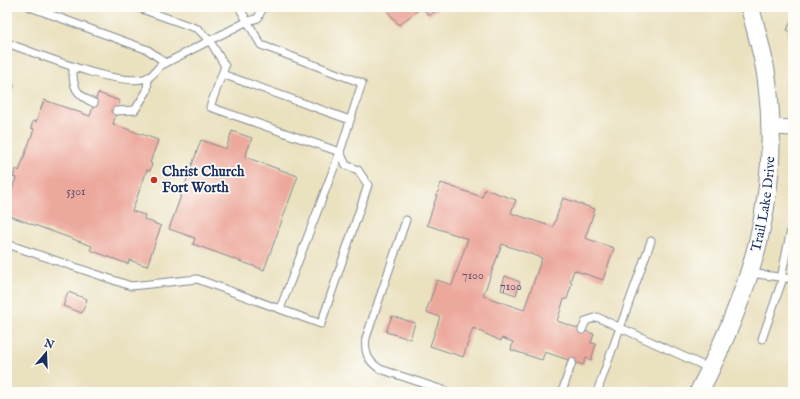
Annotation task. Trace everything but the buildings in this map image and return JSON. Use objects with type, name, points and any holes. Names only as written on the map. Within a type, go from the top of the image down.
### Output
[{"type":"street","name":"Trail Lake Drive","points":[[699,392],[711,369],[745,290],[755,255],[770,177],[771,128],[767,80],[750,7]]},
{"type":"street","points":[[771,128],[793,128]]},
{"type":"lane","points":[[30,7],[148,50],[166,63]]},
{"type":"lane","points":[[7,244],[131,286],[197,279],[321,324],[368,184],[358,170],[346,165],[340,152],[210,107],[225,66],[210,41],[198,28],[136,7]]},
{"type":"lane","points":[[239,7],[246,22],[261,45],[362,83],[340,152],[280,309]]},
{"type":"lane","points":[[7,43],[100,76],[134,79],[148,77],[160,66],[246,22],[258,18],[263,7]]},
{"type":"lane","points":[[73,66],[72,81],[81,97],[94,103]]},
{"type":"lane","points":[[222,74],[350,120]]},
{"type":"lane","points":[[116,111],[135,110],[146,91],[148,77]]},
{"type":"lane","points":[[7,85],[10,86],[7,94]]},
{"type":"lane","points":[[406,220],[366,338],[364,351],[371,363],[380,369],[449,392]]},
{"type":"lane","points":[[762,339],[782,278],[793,220]]},
{"type":"lane","points":[[597,392],[651,241]]},
{"type":"lane","points":[[750,273],[793,280]]},
{"type":"lane","points":[[582,330],[586,321],[597,317],[711,369]]},
{"type":"lane","points":[[562,392],[572,362]]},
{"type":"place","name":"Christ Church Fort Worth","points":[[154,180]]}]
